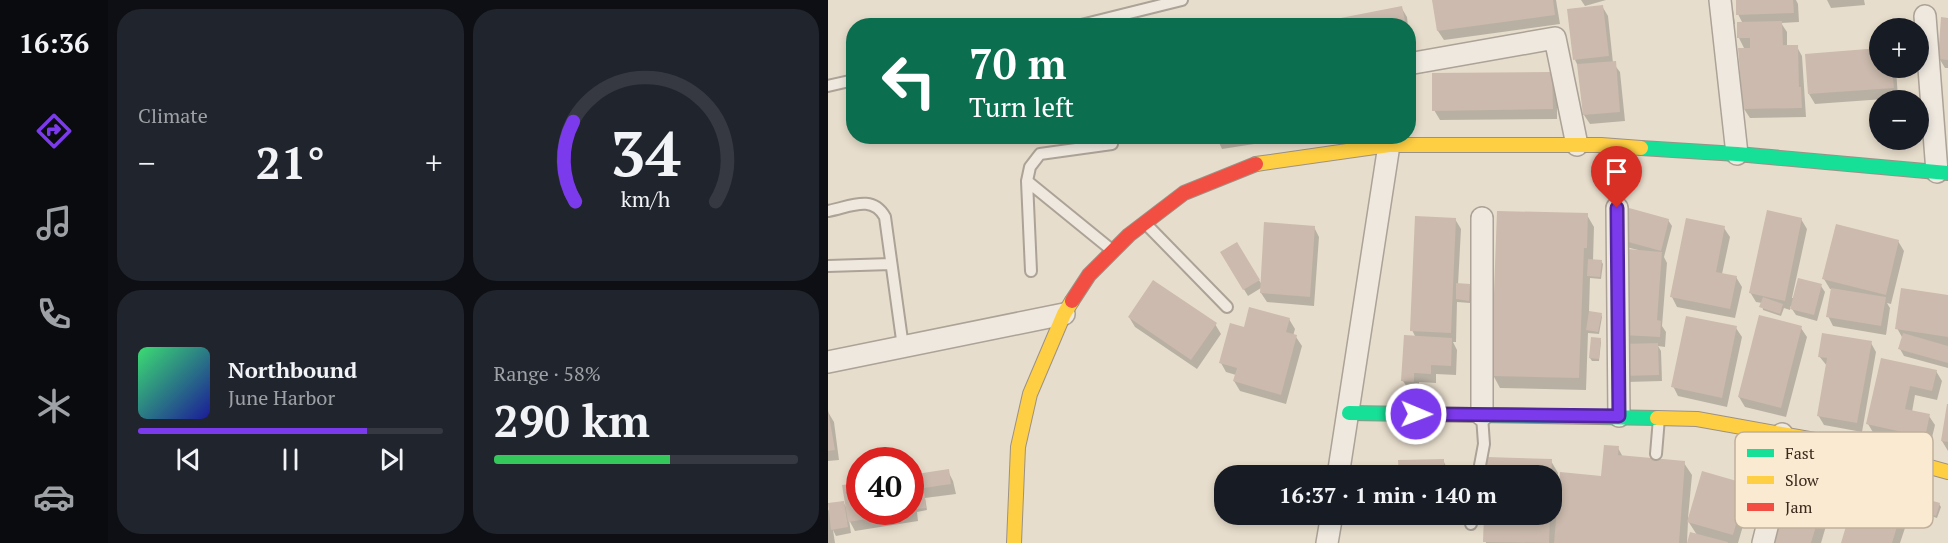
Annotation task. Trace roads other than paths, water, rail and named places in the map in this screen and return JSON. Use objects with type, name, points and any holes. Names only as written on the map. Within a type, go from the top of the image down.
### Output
[{"type":"street","points":[[1720,0],[1737,154]]},
{"type":"street","points":[[1014,543],[1018,447],[1029,394],[1064,314],[1089,275],[1129,235],[1184,193],[1257,164],[1389,145],[1577,145],[1737,154],[1943,172],[1925,16]]},
{"type":"street","points":[[1416,63],[1556,38],[1577,145]]},
{"type":"street","points":[[1340,465],[1389,145]]},
{"type":"street","points":[[1617,208],[1619,416]]},
{"type":"street","points":[[1482,218],[1482,416]]},
{"type":"street","points":[[828,362],[1064,314]]},
{"type":"street","points":[[1349,413],[1696,419],[1771,432]]},
{"type":"street","points":[[1933,468],[1948,472]]},
{"type":"street","points":[[1327,543],[1330,525]]},
{"type":"street","points":[[1763,543],[1767,528]]},
{"type":"lane","points":[[1109,18],[1182,0]]},
{"type":"lane","points":[[828,86],[846,82]]},
{"type":"lane","points":[[1031,271],[1027,181],[1030,167],[1040,154],[1112,144]]},
{"type":"lane","points":[[1027,181],[1114,251]]},
{"type":"lane","points":[[828,211],[869,202],[880,207],[885,217],[903,347]]},
{"type":"lane","points":[[1144,223],[1227,308]]},
{"type":"lane","points":[[828,266],[891,264]]},
{"type":"lane","points":[[1480,465],[1484,444],[1482,416]]},
{"type":"lane","points":[[1656,453],[1659,418]]}]
